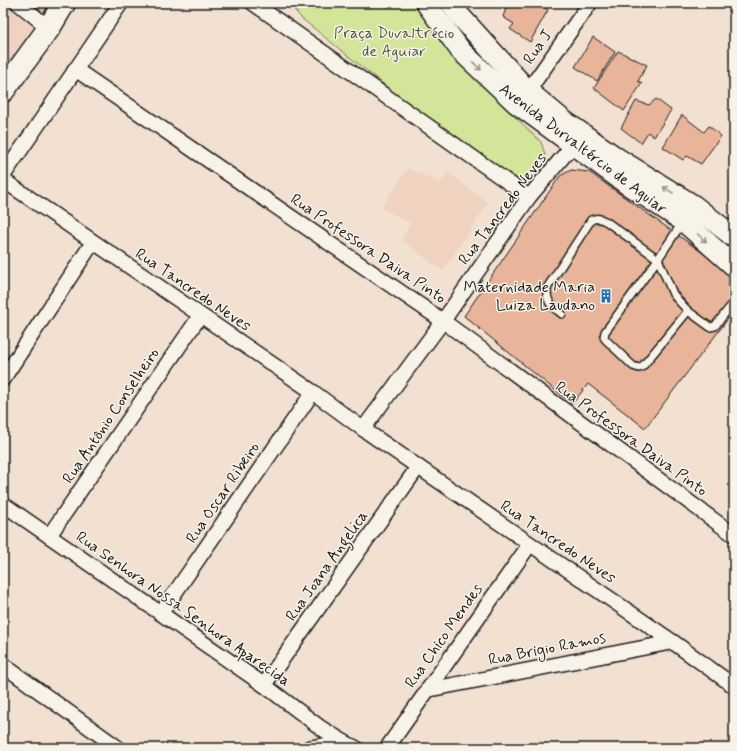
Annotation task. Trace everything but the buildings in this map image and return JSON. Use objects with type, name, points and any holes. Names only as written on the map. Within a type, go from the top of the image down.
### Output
[{"type":"main road","points":[[3,91],[49,28],[64,3]]},
{"type":"street","points":[[18,3],[49,28]]},
{"type":"street","points":[[3,176],[121,3]]},
{"type":"street","points":[[253,3],[528,197]]},
{"type":"street","name":"Avenida Durvaltércio de Aguiar","points":[[426,3],[461,51],[516,103],[628,185],[688,213],[734,237]]},
{"type":"street","name":"Avenida Durvaltércio de Aguiar","points":[[451,3],[460,16],[528,91],[564,121],[611,154],[688,213],[734,266]]},
{"type":"street","name":"Rua J","points":[[528,91],[590,3]]},
{"type":"street","points":[[461,51],[475,33]]},
{"type":"street","name":"Rua Professora Daiva Pinto","points":[[75,69],[443,321],[734,535]]},
{"type":"street","name":"Rua Tancredo Neves","points":[[362,428],[443,321],[528,197],[573,146]]},
{"type":"street","name":"Rua Tancredo Neves","points":[[3,180],[313,392],[362,428],[673,642],[734,686]]},
{"type":"street","points":[[3,378],[93,242]]},
{"type":"street","name":"Rua Antônio Conselheiro","points":[[49,536],[200,316]]},
{"type":"street","name":"Rua Oscar Ribeiro","points":[[161,613],[313,392]]},
{"type":"street","name":"Rua Joana Angelica","points":[[264,685],[418,467]]},
{"type":"street","name":"Rua Senhora Nossa Senhora Aparecida","points":[[3,504],[264,685],[321,728],[350,745]]},
{"type":"street","name":"Rua Chico Mendes","points":[[386,748],[530,544]]},
{"type":"street","name":"Rua Brigio Ramos","points":[[427,690],[673,642]]},
{"type":"street","points":[[3,665],[118,748]]},
{"type":"street","points":[[309,748],[350,745]]},
{"type":"lane","points":[[688,213],[658,259],[605,332],[604,337],[633,366],[639,368],[642,367],[688,311]]},
{"type":"lane","points":[[562,314],[551,305],[548,300],[547,288],[591,220],[596,218],[600,218],[607,222],[658,259],[673,294],[688,311],[707,326],[715,326],[734,302]]},
{"type":"shaded area","points":[[3,3],[31,3],[44,14],[3,73]]},
{"type":"shaded area","points":[[408,168],[440,183],[448,172],[488,203],[443,271],[402,240],[410,223],[381,208]]},
{"type":"green space","name":"Praça Duvaltrécio de Aguiar","points":[[289,3],[415,3],[447,49],[461,65],[541,142],[545,154],[544,161],[525,186],[402,99],[301,18]]},
{"type":"place","name":"Maternidade Maria Luiza Laudano","points":[[606,296]]}]
